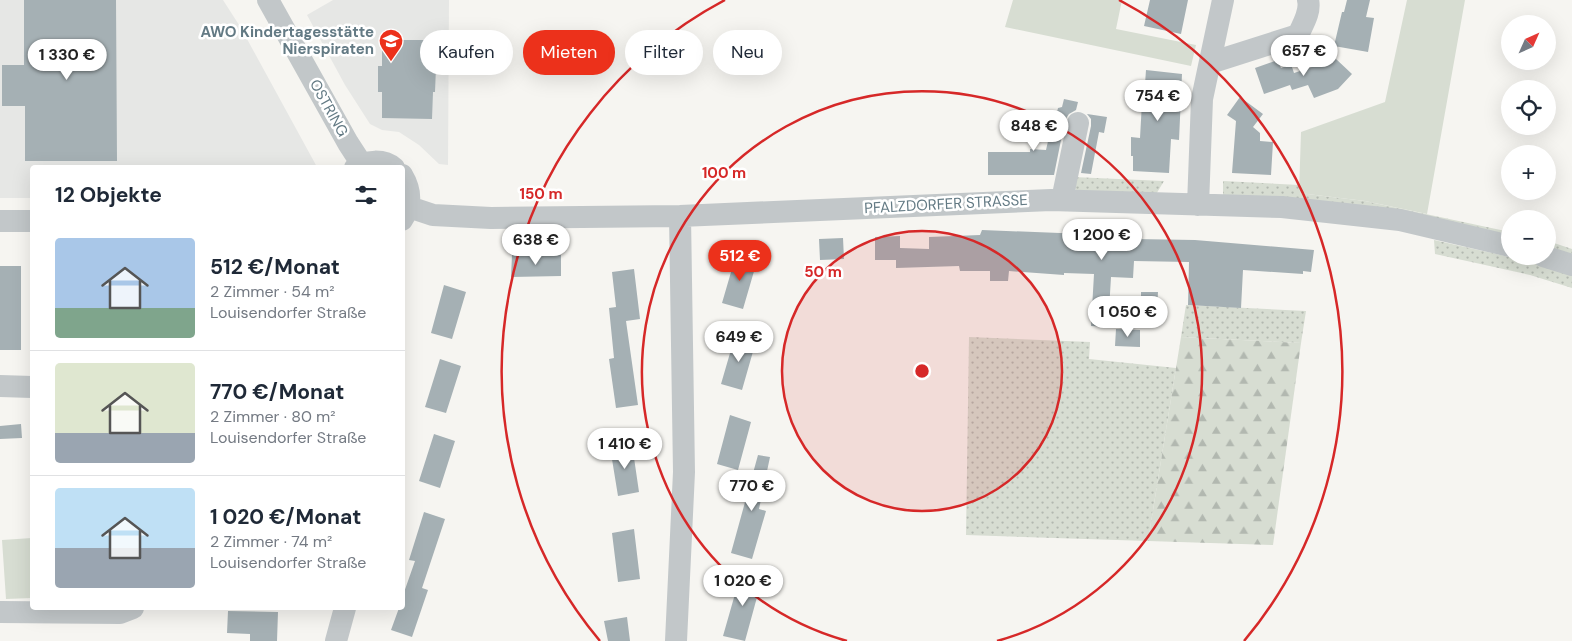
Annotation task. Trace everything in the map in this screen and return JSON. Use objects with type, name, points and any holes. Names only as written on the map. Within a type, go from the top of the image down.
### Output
[{"type":"street","name":"OSTRING","points":[[268,0],[358,165],[376,161],[392,165]]},
{"type":"street","points":[[1198,205],[1202,99],[1223,0]]},
{"type":"street","points":[[1210,63],[1298,35],[1307,17],[1308,0]]},
{"type":"street","points":[[1062,200],[1078,123]]},
{"type":"street","points":[[405,180],[410,189],[406,214]]},
{"type":"street","name":"PFALZDORFER STRASSE","points":[[406,214],[491,218],[680,216],[1062,200],[1282,207],[1400,220],[1501,244]]},
{"type":"street","points":[[676,641],[684,472],[680,216]]},
{"type":"street","points":[[0,221],[30,221]]},
{"type":"street","points":[[1556,260],[1572,265]]},
{"type":"street","points":[[0,386],[30,387]]},
{"type":"street","points":[[0,612],[120,613],[128,610]]},
{"type":"street","points":[[336,641],[344,610]]},
{"type":"shaded area","points":[[0,0],[223,0],[241,28],[316,165],[30,165],[30,198],[0,198]]},
{"type":"shaded area","name":"AWO Kindertagesstätte Nierspiraten","points":[[333,0],[449,0],[449,30],[420,30],[420,75],[449,75],[448,165],[439,164],[419,145],[399,132],[382,130],[370,124],[345,85],[307,15]]},
{"type":"green space","points":[[1013,0],[1122,0],[1116,29],[1196,45],[1191,66],[1005,27]]},
{"type":"green space","points":[[1407,0],[1465,0],[1427,214],[1365,201],[1299,193],[1301,132],[1385,102]]},
{"type":"green space","points":[[1073,177],[1164,181],[1155,196],[1078,193],[1071,183]]},
{"type":"green space","points":[[1223,181],[1299,185],[1299,193],[1365,201],[1501,230],[1501,238],[1223,196]]},
{"type":"green space","points":[[1434,240],[1501,255],[1501,265],[1542,265],[1572,274],[1572,288],[1530,275],[1435,254]]},
{"type":"green space","points":[[1556,244],[1572,249],[1572,257],[1556,252]]},
{"type":"green space","points":[[1186,305],[1306,311],[1301,343],[1181,337]]},
{"type":"green space","points":[[969,337],[1090,342],[1089,359],[1176,368],[1148,541],[966,535]]},
{"type":"green space","points":[[1181,337],[1301,343],[1273,545],[1148,541]]},
{"type":"green space","points":[[30,538],[30,598],[6,599],[2,540]]},
{"type":"building","points":[[24,0],[116,0],[117,161],[25,161],[25,106],[2,106],[2,65],[24,65]]},
{"type":"building","points":[[1150,0],[1188,0],[1181,34],[1144,26]]},
{"type":"building","points":[[1347,0],[1370,0],[1366,17],[1374,18],[1368,52],[1334,46],[1342,12],[1344,12]]},
{"type":"building","points":[[382,40],[420,40],[420,75],[436,75],[432,119],[382,118],[382,92],[378,92],[378,66],[382,66]]},
{"type":"building","points":[[1336,59],[1352,74],[1338,89],[1314,98],[1308,85],[1292,90],[1290,85],[1264,94],[1255,68],[1278,60],[1281,68],[1291,64],[1294,73]]},
{"type":"building","points":[[1146,70],[1182,74],[1179,140],[1171,139],[1169,173],[1133,171],[1131,137],[1140,138],[1143,84],[1145,84]]},
{"type":"building","points":[[1240,97],[1263,114],[1253,127],[1260,133],[1260,141],[1273,142],[1271,175],[1232,173],[1236,121],[1227,115]]},
{"type":"building","points":[[1064,99],[1078,102],[1076,110],[1069,114],[1065,120],[1054,175],[988,175],[988,152],[1030,152],[1030,149],[1046,150],[1054,115],[1056,116],[1058,108],[1062,107]]},
{"type":"building","points":[[1087,114],[1107,117],[1104,133],[1099,132],[1091,174],[1081,173],[1091,126],[1091,119]]},
{"type":"building","points":[[982,230],[1135,236],[1134,239],[1195,240],[1314,250],[1311,272],[1303,271],[1303,274],[1243,270],[1241,308],[1188,305],[1189,262],[1134,261],[1133,278],[1111,277],[1108,327],[1091,326],[1094,274],[1064,273],[1064,275],[1009,271],[1008,281],[990,281],[990,271],[960,271],[959,266],[896,268],[896,260],[875,260],[875,237],[900,236],[900,248],[929,249],[929,237],[980,235]]},
{"type":"building","points":[[843,238],[844,259],[820,260],[819,239]]},
{"type":"building","points":[[512,255],[561,255],[561,276],[511,277]]},
{"type":"building","points":[[736,255],[757,261],[743,309],[722,303]]},
{"type":"building","points":[[0,266],[21,266],[21,350],[0,350]]},
{"type":"building","points":[[634,269],[640,319],[626,321],[638,405],[616,408],[609,359],[614,358],[609,308],[616,307],[612,272]]},
{"type":"building","points":[[444,285],[466,292],[452,339],[431,333]]},
{"type":"building","points":[[1141,292],[1158,292],[1157,309],[1141,309]]},
{"type":"building","points":[[1116,329],[1140,330],[1140,347],[1115,346]]},
{"type":"building","points":[[735,336],[756,341],[742,390],[721,384]]},
{"type":"building","points":[[440,359],[461,366],[446,413],[425,407]]},
{"type":"building","points":[[730,415],[751,422],[738,470],[717,464]]},
{"type":"building","points":[[21,424],[22,438],[0,439],[0,426]]},
{"type":"building","points":[[434,434],[455,441],[440,488],[419,481]]},
{"type":"building","points":[[632,444],[639,492],[618,496],[610,447]]},
{"type":"building","points":[[758,455],[770,457],[759,509],[766,511],[752,559],[731,553]]},
{"type":"building","points":[[424,512],[445,519],[422,588],[428,590],[412,637],[391,630],[398,610],[405,610],[405,589],[415,561],[409,560]]},
{"type":"building","points":[[634,529],[640,579],[618,582],[612,533]]},
{"type":"building","points":[[741,573],[762,579],[745,641],[723,636]]},
{"type":"building","points":[[228,611],[278,612],[277,641],[250,641],[250,634],[227,633]]},
{"type":"building","points":[[627,617],[630,641],[608,641],[604,621]]},
{"type":"place","name":"AWO Kindertagesstätte Nierspiraten","points":[[391,62]]}]
